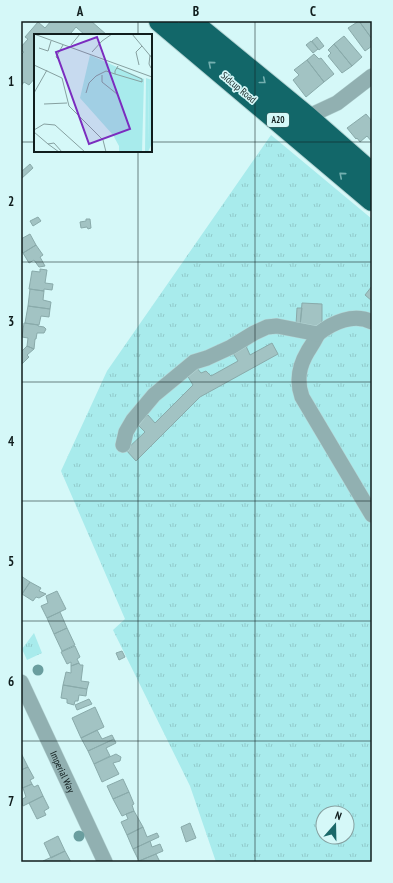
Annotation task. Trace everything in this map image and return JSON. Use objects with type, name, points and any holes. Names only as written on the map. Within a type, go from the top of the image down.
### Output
[{"type":"highway","name":"Sidcup Road","points":[[160,21],[372,200]]},
{"type":"highway","name":"Sidcup Road","points":[[190,21],[307,117],[372,174]]},
{"type":"street","points":[[307,117],[338,103],[372,76]]},
{"type":"street","points":[[329,137],[329,122],[338,103]]},
{"type":"street","points":[[372,322],[364,318],[349,318],[327,327],[318,334],[301,365],[298,375],[302,397],[372,515]]},
{"type":"street","points":[[123,445],[126,432],[137,415],[154,396],[194,362],[231,347],[267,327],[277,326],[318,334]]},
{"type":"street","name":"Imperial Way","points":[[21,682],[105,862]]},
{"type":"green space","points":[[271,135],[372,219],[372,862],[216,862],[190,786],[113,630],[125,619],[61,471],[107,371]]},
{"type":"green space","points":[[34,633],[42,653],[27,660],[22,649]]},
{"type":"building","points":[[51,21],[91,21],[106,34],[84,34],[76,27],[71,33],[72,34],[34,34],[34,79],[29,85],[24,82],[21,86],[21,55],[24,52],[21,50],[21,47],[28,39],[25,37],[38,22],[45,28]]},
{"type":"building","points":[[359,21],[372,39],[372,46],[365,51],[348,28]]},
{"type":"building","points":[[359,21],[372,21],[372,39]]},
{"type":"building","points":[[344,36],[362,57],[352,66],[334,44]]},
{"type":"building","points":[[317,37],[324,46],[319,50],[312,41]]},
{"type":"building","points":[[311,41],[318,49],[313,53],[306,45]]},
{"type":"building","points":[[334,44],[352,66],[342,73],[328,56],[331,53],[328,50]]},
{"type":"building","points":[[314,54],[319,59],[321,58],[334,74],[324,82],[307,60]]},
{"type":"building","points":[[307,60],[324,82],[306,97],[293,80],[299,75],[294,70]]},
{"type":"building","points":[[366,114],[372,121],[372,142],[367,136],[360,142],[347,128]]},
{"type":"building","points":[[30,164],[33,168],[21,179],[21,172]]},
{"type":"building","points":[[38,217],[41,221],[33,226],[30,221]]},
{"type":"building","points":[[86,219],[90,219],[91,228],[81,228],[80,222],[86,221]]},
{"type":"building","points":[[30,234],[36,245],[23,253],[21,250],[21,239]]},
{"type":"building","points":[[36,245],[43,255],[40,257],[45,266],[39,267],[34,260],[29,263],[23,253]]},
{"type":"building","points":[[40,269],[47,270],[45,283],[53,284],[52,290],[44,289],[44,291],[29,289],[32,271],[40,272]]},
{"type":"building","points":[[372,286],[372,301],[365,295]]},
{"type":"building","points":[[30,289],[44,291],[43,300],[51,302],[50,309],[28,306]]},
{"type":"building","points":[[302,303],[322,304],[322,328],[300,326]]},
{"type":"building","points":[[28,306],[50,309],[49,317],[41,316],[39,325],[25,323]]},
{"type":"building","points":[[297,308],[302,308],[300,326],[296,325]]},
{"type":"building","points":[[24,323],[38,325],[46,329],[44,333],[37,333],[34,349],[27,346],[28,338],[22,337]]},
{"type":"building","points":[[272,343],[278,354],[200,397],[136,461],[126,450],[145,432],[138,425],[148,415],[155,423],[193,385],[187,375],[196,367],[201,373],[206,371],[211,376],[238,361],[233,353],[246,346],[250,355]]},
{"type":"building","points":[[27,346],[34,349],[27,355],[29,357],[21,365],[21,349],[22,351]]},
{"type":"building","points":[[21,576],[30,582],[22,594],[21,594]]},
{"type":"building","points":[[30,582],[41,588],[39,591],[46,594],[39,598],[36,597],[33,601],[22,594]]},
{"type":"building","points":[[57,591],[66,609],[47,618],[41,606],[48,603],[46,596]]},
{"type":"building","points":[[60,612],[67,628],[54,634],[47,618]]},
{"type":"building","points":[[67,628],[75,645],[62,651],[54,634]]},
{"type":"building","points":[[75,646],[80,657],[77,659],[79,663],[71,666],[71,662],[67,664],[61,652]]},
{"type":"building","points":[[122,651],[125,657],[119,660],[116,653]]},
{"type":"building","points":[[79,663],[80,665],[83,665],[81,681],[89,682],[87,689],[63,685],[66,672],[71,673],[71,666]]},
{"type":"building","points":[[63,685],[87,689],[86,696],[79,695],[78,701],[75,701],[74,705],[67,703],[67,699],[61,698]]},
{"type":"building","points":[[89,699],[92,704],[77,710],[75,705]]},
{"type":"building","points":[[95,707],[104,727],[81,738],[72,718]]},
{"type":"building","points":[[97,730],[102,739],[112,735],[114,739],[88,751],[81,738]]},
{"type":"building","points":[[114,739],[116,743],[106,748],[110,756],[94,764],[88,751]]},
{"type":"building","points":[[21,753],[28,767],[21,770]]},
{"type":"building","points":[[116,754],[121,757],[120,761],[113,763],[119,774],[102,782],[94,764]]},
{"type":"building","points":[[28,767],[34,778],[30,780],[32,784],[22,788],[21,770]]},
{"type":"building","points":[[123,779],[129,792],[113,799],[107,786]]},
{"type":"building","points":[[32,784],[34,787],[38,785],[43,796],[23,806],[21,800],[26,797],[23,788]]},
{"type":"building","points":[[129,792],[134,804],[132,805],[134,811],[122,816],[113,799]]},
{"type":"building","points":[[43,796],[49,808],[44,811],[46,815],[37,819],[29,803]]},
{"type":"building","points":[[134,811],[143,827],[127,835],[121,822],[128,819],[126,814]]},
{"type":"building","points":[[190,823],[196,838],[186,842],[181,827]]},
{"type":"building","points":[[143,827],[147,837],[157,833],[159,837],[133,849],[127,835]]},
{"type":"building","points":[[58,836],[65,851],[51,858],[44,843]]},
{"type":"building","points":[[150,841],[152,847],[160,844],[163,851],[139,861],[133,849]]},
{"type":"building","points":[[65,851],[71,862],[43,861]]},
{"type":"building","points":[[156,854],[160,862],[139,862],[139,861]]}]
